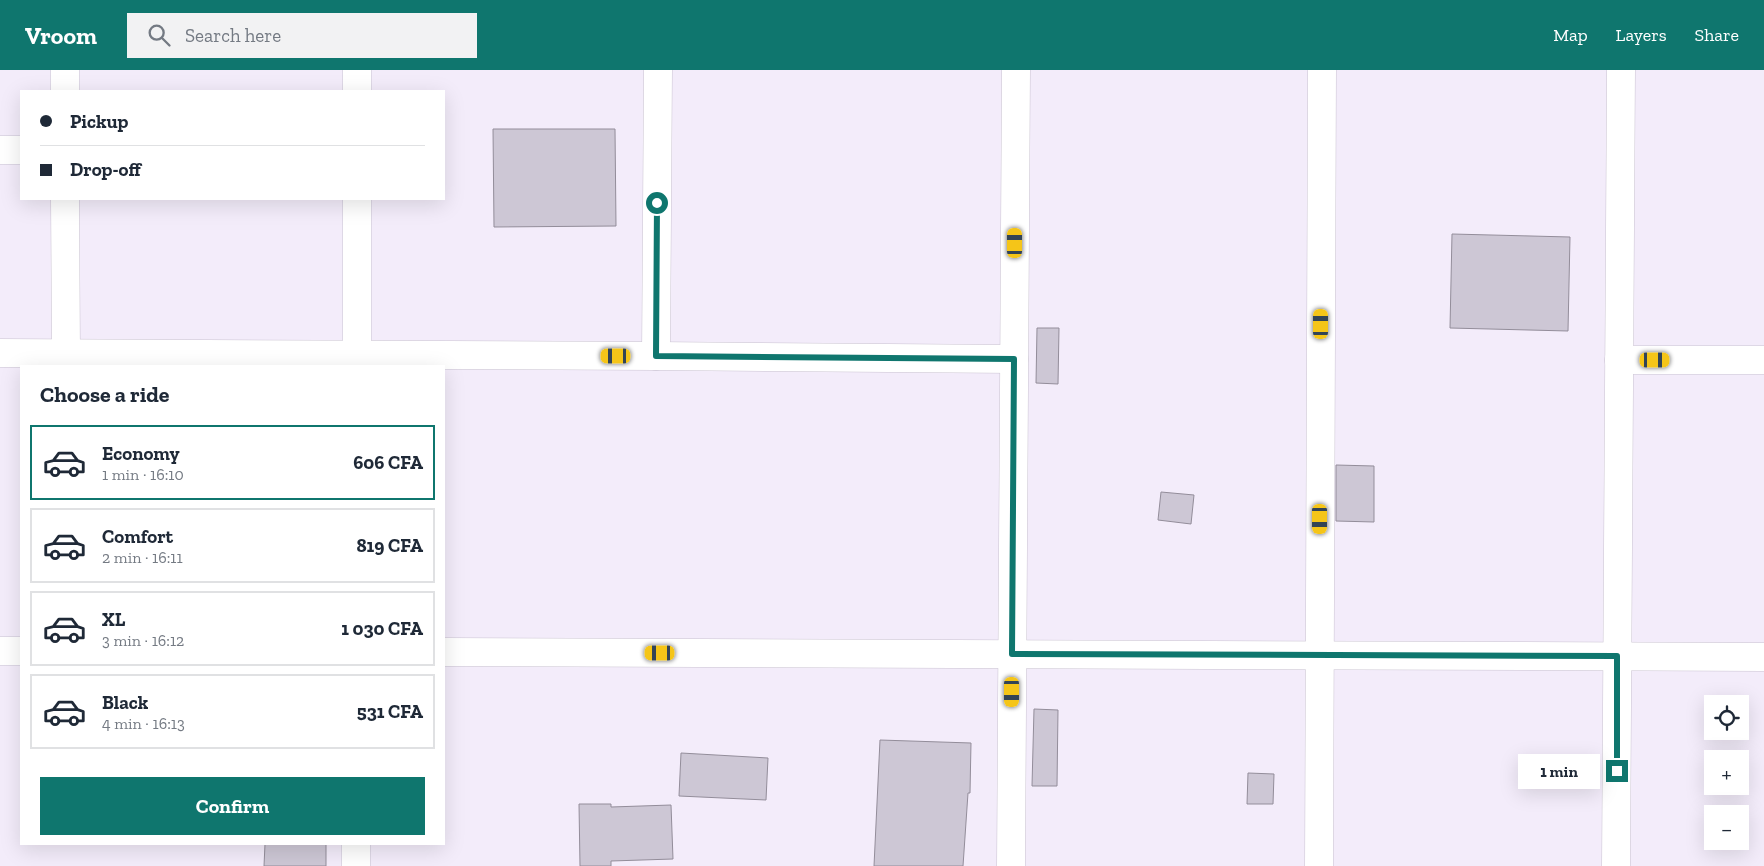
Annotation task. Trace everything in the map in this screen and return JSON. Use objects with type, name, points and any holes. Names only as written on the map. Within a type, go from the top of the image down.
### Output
[{"type":"street","points":[[64,70],[65,90]]},
{"type":"street","points":[[357,70],[357,90]]},
{"type":"street","points":[[656,356],[658,70]]},
{"type":"street","points":[[1011,866],[1016,70]]},
{"type":"street","points":[[1319,866],[1322,70]]},
{"type":"street","points":[[1616,866],[1621,70]]},
{"type":"street","points":[[0,150],[20,150]]},
{"type":"street","points":[[65,200],[66,354]]},
{"type":"street","points":[[356,361],[357,200]]},
{"type":"street","points":[[0,354],[356,361],[656,356],[1014,359]]},
{"type":"street","points":[[1619,360],[1764,360]]},
{"type":"street","points":[[0,651],[20,651]]},
{"type":"street","points":[[445,652],[1764,657]]},
{"type":"street","points":[[356,845],[356,866]]},
{"type":"building","points":[[493,129],[615,129],[616,226],[494,227]]},
{"type":"building","points":[[1452,234],[1570,237],[1568,331],[1450,328]]},
{"type":"building","points":[[1037,328],[1059,328],[1058,384],[1036,383]]},
{"type":"building","points":[[1336,465],[1374,466],[1374,522],[1336,521]]},
{"type":"building","points":[[1161,492],[1194,495],[1191,524],[1158,520]]},
{"type":"building","points":[[1034,709],[1058,710],[1057,786],[1032,786]]},
{"type":"building","points":[[880,740],[971,743],[970,793],[968,793],[963,866],[874,866]]},
{"type":"building","points":[[681,753],[768,758],[766,800],[679,796]]},
{"type":"building","points":[[1248,773],[1274,774],[1273,804],[1247,804]]},
{"type":"building","points":[[579,804],[611,804],[611,807],[671,805],[673,859],[611,861],[611,866],[580,866]]},
{"type":"building","points":[[265,845],[326,845],[326,866],[264,866]]},
{"type":"route","points":[[657,203],[656,356],[1014,359],[1012,654],[1617,656],[1617,771]]}]
